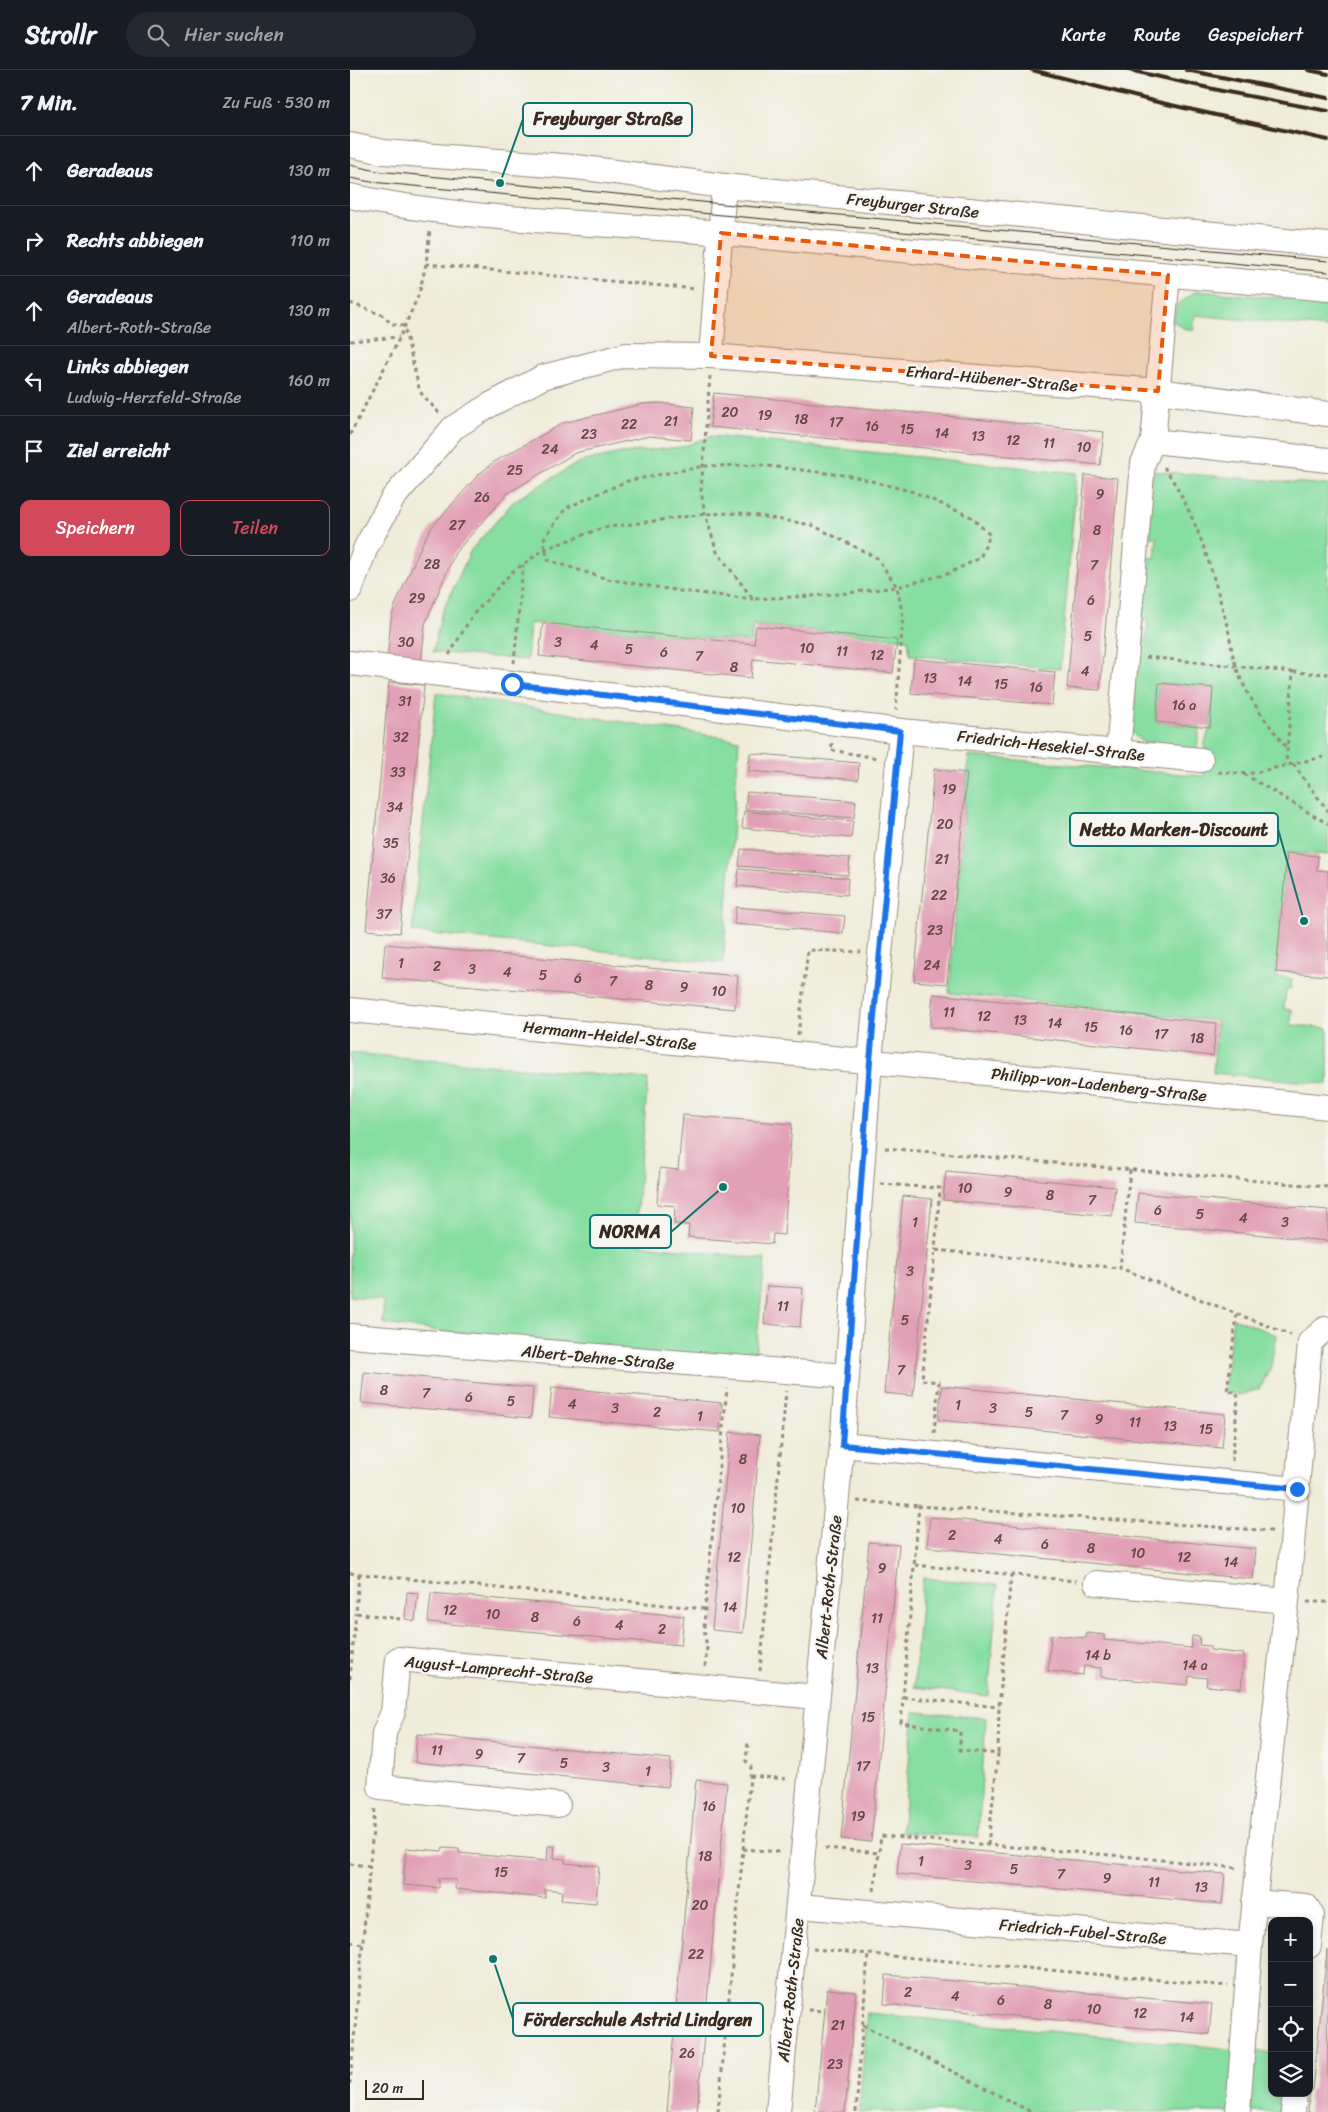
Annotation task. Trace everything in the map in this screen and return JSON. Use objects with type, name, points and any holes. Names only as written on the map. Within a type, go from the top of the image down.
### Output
[{"type":"street","name":"Freyburger Straße","points":[[350,145],[384,152],[576,167],[724,186],[1328,245]]},
{"type":"street","points":[[711,356],[724,186]]},
{"type":"street","points":[[350,196],[379,202],[482,215],[721,233],[1168,276],[1328,289]]},
{"type":"street","points":[[1118,752],[1143,463],[1153,441],[1168,276]]},
{"type":"street","name":"Erhard-Hübener-Straße","points":[[350,590],[366,547],[393,498],[453,428],[490,405],[543,377],[626,355],[711,356],[1158,391],[1328,414]]},
{"type":"street","points":[[1153,441],[1328,460]]},
{"type":"street","name":"Friedrich-Hesekiel-Straße","points":[[350,663],[900,731],[1201,760]]},
{"type":"street","points":[[870,1061],[900,731]]},
{"type":"street","name":"Hermann-Heidel-Straße","points":[[350,1010],[870,1061]]},
{"type":"street","name":"Philipp-von-Ladenberg-Straße","points":[[870,1061],[1328,1106]]},
{"type":"street","name":"Albert-Roth-Straße","points":[[778,2112],[799,1906],[809,1851],[810,1781],[842,1445],[870,1061]]},
{"type":"street","name":"Albert-Dehne-Straße","points":[[350,1336],[846,1376]]},
{"type":"street","points":[[1238,2112],[1254,1902],[1259,1870],[1297,1489],[1319,1336]]},
{"type":"street","points":[[842,1445],[1297,1489]]},
{"type":"street","points":[[1096,1583],[1287,1601]]},
{"type":"street","name":"August-Lamprecht-Straße","points":[[380,1787],[384,1733],[393,1712],[398,1660],[817,1696]]},
{"type":"street","points":[[380,1787],[558,1805]]},
{"type":"street","points":[[1254,1902],[1306,1906],[1312,1917]]},
{"type":"street","name":"Friedrich-Fubel-Straße","points":[[799,1906],[1250,1946]]},
{"type":"street","points":[[1293,2112],[1295,2097]]},
{"type":"path","points":[[350,435],[400,337],[419,294],[426,264],[431,223]]},
{"type":"path","points":[[426,264],[716,290]]},
{"type":"path","points":[[350,303],[382,316],[392,324],[404,326]]},
{"type":"path","points":[[404,326],[420,392],[453,428]]},
{"type":"path","points":[[350,341],[400,337]]},
{"type":"path","points":[[711,356],[701,491],[705,514],[717,552],[752,600]]},
{"type":"path","points":[[760,464],[851,476],[914,492],[971,517],[990,535],[980,558],[947,574],[898,587],[830,595],[752,600],[680,591],[607,578],[548,560],[543,540],[566,508],[627,481],[704,466],[760,464]]},
{"type":"path","points":[[1162,464],[1178,488],[1202,538],[1228,627],[1236,666],[1243,684],[1288,750]]},
{"type":"path","points":[[440,673],[472,616],[512,572],[545,549],[602,528],[705,514],[740,513],[812,525],[877,558],[898,587],[903,617],[895,711],[900,731]]},
{"type":"path","points":[[512,684],[523,564]]},
{"type":"path","points":[[1126,655],[1328,674]]},
{"type":"path","points":[[1286,765],[1293,672]]},
{"type":"path","points":[[834,723],[831,750],[881,759]]},
{"type":"path","points":[[1201,760],[1201,772],[1244,773],[1328,756]]},
{"type":"path","points":[[1293,764],[1328,811]]},
{"type":"path","points":[[1244,773],[1328,824]]},
{"type":"path","points":[[796,1054],[808,950],[862,952],[863,943]]},
{"type":"path","points":[[864,1146],[1328,1187]]},
{"type":"path","points":[[1120,1268],[1130,1170]]},
{"type":"path","points":[[872,1183],[940,1188],[922,1380],[939,1382],[932,1454]]},
{"type":"path","points":[[935,1250],[1120,1268],[1237,1314],[1319,1336]]},
{"type":"path","points":[[1231,1469],[1238,1397],[1236,1392],[1228,1391],[1237,1314]]},
{"type":"path","points":[[759,1678],[788,1372]]},
{"type":"path","points":[[705,1673],[707,1647],[704,1630],[705,1609],[728,1379]]},
{"type":"path","points":[[849,1500],[1293,1533]]},
{"type":"path","points":[[919,1506],[901,1723],[960,1731],[960,1750],[998,1754]]},
{"type":"path","points":[[915,1565],[1096,1583]]},
{"type":"path","points":[[350,1573],[705,1609]]},
{"type":"path","points":[[350,1679],[360,1574]]},
{"type":"path","points":[[988,1845],[998,1754],[999,1707],[1011,1575]]},
{"type":"path","points":[[356,1613],[400,1618]]},
{"type":"path","points":[[903,1696],[999,1707]]},
{"type":"path","points":[[718,2112],[751,1767],[746,1761],[748,1743]]},
{"type":"path","points":[[750,1776],[810,1781]]},
{"type":"path","points":[[350,2084],[376,1795],[380,1787]]},
{"type":"path","points":[[870,1911],[881,1836],[1259,1870]]},
{"type":"path","points":[[743,1849],[879,1853]]},
{"type":"path","points":[[350,1864],[370,1866]]},
{"type":"path","points":[[350,1942],[363,1944]]},
{"type":"path","points":[[806,1948],[1246,1988]]},
{"type":"path","points":[[856,2112],[868,1954]]},
{"type":"path","points":[[816,2011],[825,2011]]},
{"type":"path","points":[[863,2025],[1031,2112]]},
{"type":"highlighted area","points":[[721,233],[1168,275],[1158,391],[711,356]]},
{"type":"green space","points":[[1196,291],[1328,302],[1328,328],[1195,315],[1194,330],[1183,328],[1173,321],[1176,306]]},
{"type":"green space","points":[[711,436],[1077,473],[1060,669],[910,655],[908,639],[753,625],[751,642],[530,623],[527,660],[433,652],[441,615],[471,550],[514,501],[579,462],[621,453],[682,447]]},
{"type":"green space","points":[[1150,471],[1328,485],[1328,855],[1287,852],[1276,977],[1292,979],[1291,989],[1286,990],[1284,1009],[1292,1010],[1291,1025],[1328,1028],[1328,1084],[1213,1073],[1217,1021],[949,993],[969,756],[1204,776],[1205,742],[1210,727],[1213,688],[1159,683],[1156,722],[1200,727],[1196,753],[1142,742],[1133,734],[1128,726],[1136,640],[1146,640],[1148,621],[1138,619],[1144,557],[1155,558],[1157,538],[1145,536]]},
{"type":"green space","points":[[436,693],[739,740],[723,963],[412,932]]},
{"type":"green space","points":[[350,1053],[648,1079],[634,1244],[765,1259],[754,1370],[383,1324],[383,1300],[350,1296]]},
{"type":"green space","points":[[1233,1318],[1276,1335],[1271,1367],[1259,1389],[1239,1395],[1224,1393]]},
{"type":"green space","points":[[923,1578],[998,1585],[988,1696],[914,1687]]},
{"type":"green space","points":[[914,1712],[986,1718],[978,1837],[902,1832]]},
{"type":"green space","points":[[867,2013],[1268,2053],[1268,2097],[1296,2097],[1294,2112],[859,2112]]},
{"type":"building","points":[[714,393],[1104,432],[1100,465],[710,427]]},
{"type":"building","points":[[659,403],[694,407],[691,440],[649,436],[575,453],[508,493],[455,553],[425,624],[421,664],[387,660],[394,608],[423,542],[432,527],[479,474],[494,462],[563,423],[642,404]]},
{"type":"building","points":[[1085,475],[1118,478],[1100,690],[1067,688]]},
{"type":"building","points":[[543,623],[754,644],[756,626],[897,640],[893,673],[753,659],[751,678],[539,656]]},
{"type":"building","points":[[914,659],[1055,672],[1052,705],[911,693]]},
{"type":"building","points":[[389,682],[424,685],[400,933],[366,930]]},
{"type":"building","points":[[1159,683],[1213,688],[1210,727],[1156,722]]},
{"type":"building","points":[[750,753],[859,763],[858,780],[749,771]]},
{"type":"building","points":[[934,769],[967,773],[947,984],[914,981]]},
{"type":"building","points":[[747,792],[856,801],[854,818],[745,809]]},
{"type":"building","points":[[744,811],[853,821],[851,838],[742,828]]},
{"type":"building","points":[[741,849],[850,858],[848,875],[739,866]]},
{"type":"building","points":[[1287,853],[1318,856],[1317,870],[1328,871],[1328,976],[1276,972]]},
{"type":"building","points":[[739,869],[848,878],[847,895],[737,886]]},
{"type":"building","points":[[736,907],[845,916],[843,933],[734,924]]},
{"type":"building","points":[[385,944],[738,976],[735,1009],[382,978]]},
{"type":"building","points":[[933,994],[1216,1023],[1213,1056],[930,1027]]},
{"type":"building","points":[[683,1115],[792,1124],[784,1235],[773,1234],[772,1244],[688,1237],[689,1225],[674,1224],[675,1206],[657,1204],[660,1168],[678,1170]]},
{"type":"building","points":[[946,1171],[1115,1187],[1112,1216],[943,1200]]},
{"type":"building","points":[[1138,1193],[1328,1210],[1328,1241],[1135,1223]]},
{"type":"building","points":[[903,1196],[932,1199],[913,1396],[884,1393]]},
{"type":"building","points":[[767,1286],[803,1288],[800,1327],[764,1324]]},
{"type":"building","points":[[364,1372],[533,1388],[531,1418],[361,1403]]},
{"type":"building","points":[[942,1386],[1225,1414],[1222,1448],[938,1420]]},
{"type":"building","points":[[552,1387],[722,1403],[720,1432],[549,1417]]},
{"type":"building","points":[[730,1432],[760,1435],[743,1633],[712,1630]]},
{"type":"building","points":[[930,1517],[1256,1549],[1253,1579],[927,1547]]},
{"type":"building","points":[[869,1542],[899,1545],[871,1842],[841,1839]]},
{"type":"building","points":[[407,1592],[418,1593],[415,1621],[405,1619]]},
{"type":"building","points":[[431,1593],[684,1616],[681,1645],[428,1622]]},
{"type":"building","points":[[1087,1633],[1104,1635],[1104,1640],[1191,1648],[1192,1636],[1200,1637],[1199,1645],[1210,1646],[1210,1650],[1244,1654],[1241,1689],[1206,1686],[1207,1678],[1189,1676],[1188,1685],[1101,1677],[1101,1668],[1084,1666],[1083,1675],[1048,1671],[1051,1635],[1086,1638]]},
{"type":"building","points":[[417,1734],[671,1759],[668,1787],[415,1762]]},
{"type":"building","points":[[696,1780],[727,1783],[697,2112],[667,2112]]},
{"type":"building","points":[[900,1844],[1225,1874],[1222,1904],[897,1874]]},
{"type":"building","points":[[548,1846],[555,1846],[554,1858],[565,1859],[565,1863],[599,1866],[596,1903],[561,1900],[562,1891],[545,1889],[545,1898],[455,1889],[456,1880],[439,1878],[439,1888],[403,1885],[406,1848],[442,1851],[443,1848],[459,1849],[459,1853],[547,1861]]},
{"type":"building","points":[[1327,1950],[1328,2112],[1308,2112],[1309,2097],[1313,2097]]},
{"type":"building","points":[[886,1975],[1212,2004],[1209,2034],[884,2004]]},
{"type":"building","points":[[827,1989],[856,1992],[845,2112],[815,2112]]},
{"type":"tram line","points":[[350,165],[377,171],[1328,261]]},
{"type":"tram line","points":[[350,178],[371,182],[1328,272]]},
{"type":"railway","points":[[1032,70],[1153,101],[1328,140]]},
{"type":"railway","points":[[1129,70],[1222,91],[1328,111]]},
{"type":"railway","points":[[1186,70],[1328,98]]},
{"type":"railway","points":[[1308,70],[1328,74]]},
{"type":"place","name":"Freyburger Straße","points":[[500,183]]},
{"type":"place","name":"Netto Marken-Discount","points":[[1304,921]]},
{"type":"place","name":"NORMA","points":[[723,1187]]},
{"type":"place","name":"Förderschule Astrid Lindgren","points":[[493,1959]]},
{"type":"route","points":[[512,684],[900,731],[870,1061],[842,1445],[1297,1489]]}]
